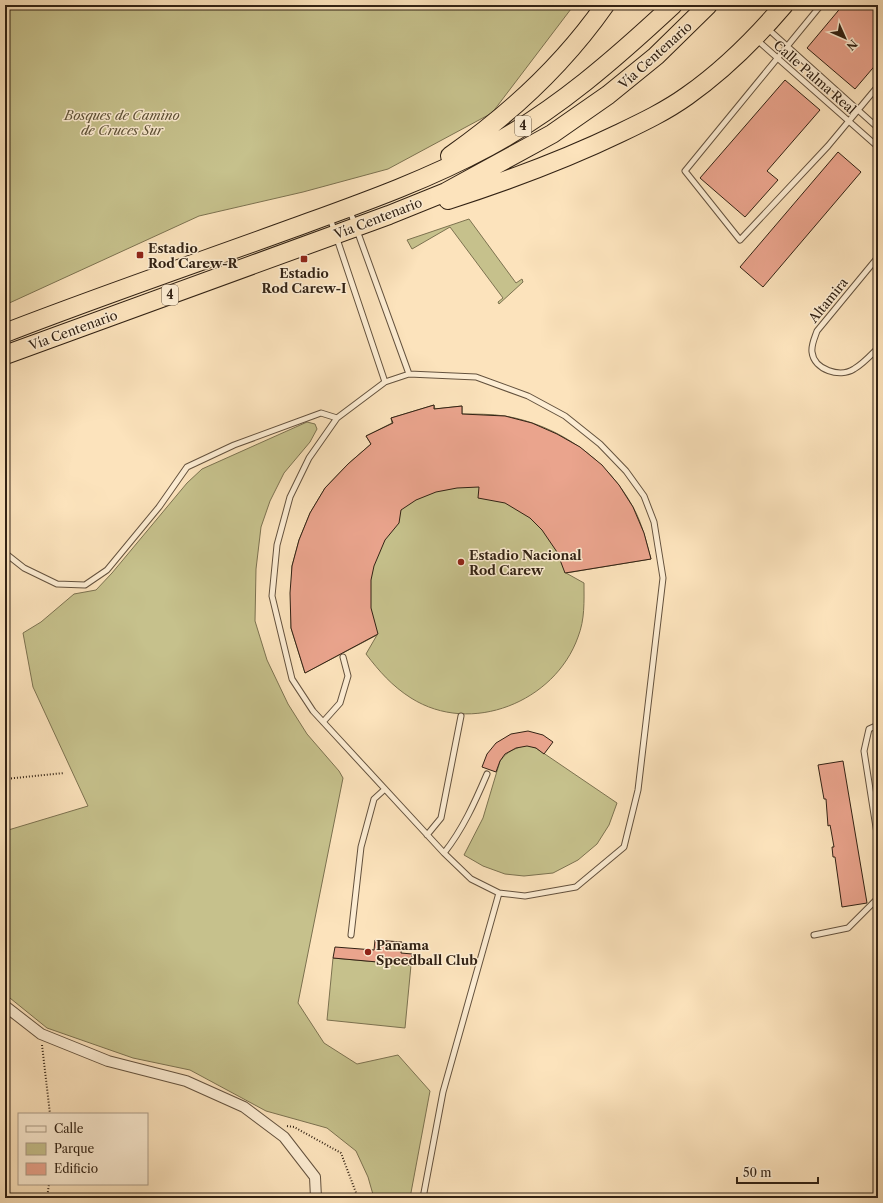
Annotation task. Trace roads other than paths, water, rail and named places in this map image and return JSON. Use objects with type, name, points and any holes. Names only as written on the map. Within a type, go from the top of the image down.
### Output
[{"type":"highway","points":[[385,194],[434,167],[485,132],[538,85],[574,46],[605,5]]},
{"type":"highway","name":"Vía Centenario","points":[[5,333],[102,296],[349,208],[436,173],[489,147],[542,114],[593,77],[673,5]]},
{"type":"highway","name":"Vía Centenario","points":[[5,355],[389,215],[446,192],[558,130],[608,95],[644,66],[708,5]]},
{"type":"highway","points":[[389,215],[440,203],[503,182],[586,150],[641,123],[686,97],[724,67],[760,32],[784,5]]},
{"type":"street","points":[[5,1006],[41,1034],[108,1061],[186,1081],[244,1107],[284,1137],[315,1177],[316,1198]]},
{"type":"lane","points":[[821,5],[685,171],[740,240],[828,146],[878,86]]},
{"type":"lane","name":"Calle Palma Real","points":[[760,32],[787,46],[878,128]]},
{"type":"lane","name":"Calle Palma Real","points":[[760,32],[777,58],[878,147]]},
{"type":"lane","points":[[349,208],[409,374]]},
{"type":"lane","points":[[329,215],[385,382]]},
{"type":"lane","name":"Altamira","points":[[878,257],[817,331],[813,342],[812,353],[818,364],[827,370],[840,373],[854,370],[878,348]]},
{"type":"lane","points":[[409,374],[476,377],[528,396],[565,416],[600,444],[626,471],[644,496],[654,522],[663,578],[638,790],[624,847],[576,887],[525,896],[499,893],[471,879],[427,835],[313,711],[292,679],[272,596],[277,545],[290,497],[309,458],[337,418],[385,382],[409,374]]},
{"type":"lane","points":[[5,553],[24,568],[57,584],[85,585],[106,570],[159,507],[187,467],[234,445],[321,413],[337,418]]},
{"type":"lane","points":[[323,722],[340,703],[348,676],[343,657]]},
{"type":"lane","points":[[427,835],[441,818],[461,716]]},
{"type":"lane","points":[[878,725],[869,729],[864,751],[878,840]]},
{"type":"lane","points":[[444,853],[457,836],[471,812],[487,774]]},
{"type":"lane","points":[[351,935],[361,847],[374,799],[385,789]]},
{"type":"lane","points":[[423,1198],[443,1092],[499,893]]},
{"type":"lane","points":[[814,935],[848,928],[878,898]]},
{"type":"place","name":"Estadio Rod Carew-R","points":[[140,255]]},
{"type":"place","name":"Estadio Rod Carew-I","points":[[304,259]]},
{"type":"place","name":"Estadio Nacional Rod Carew","points":[[461,562]]},
{"type":"place","name":"Panama Speedball Club","points":[[368,952]]},
{"type":"park label","name":"Bosques de Camino de Cruces Sur","points":[[122,122]]}]
